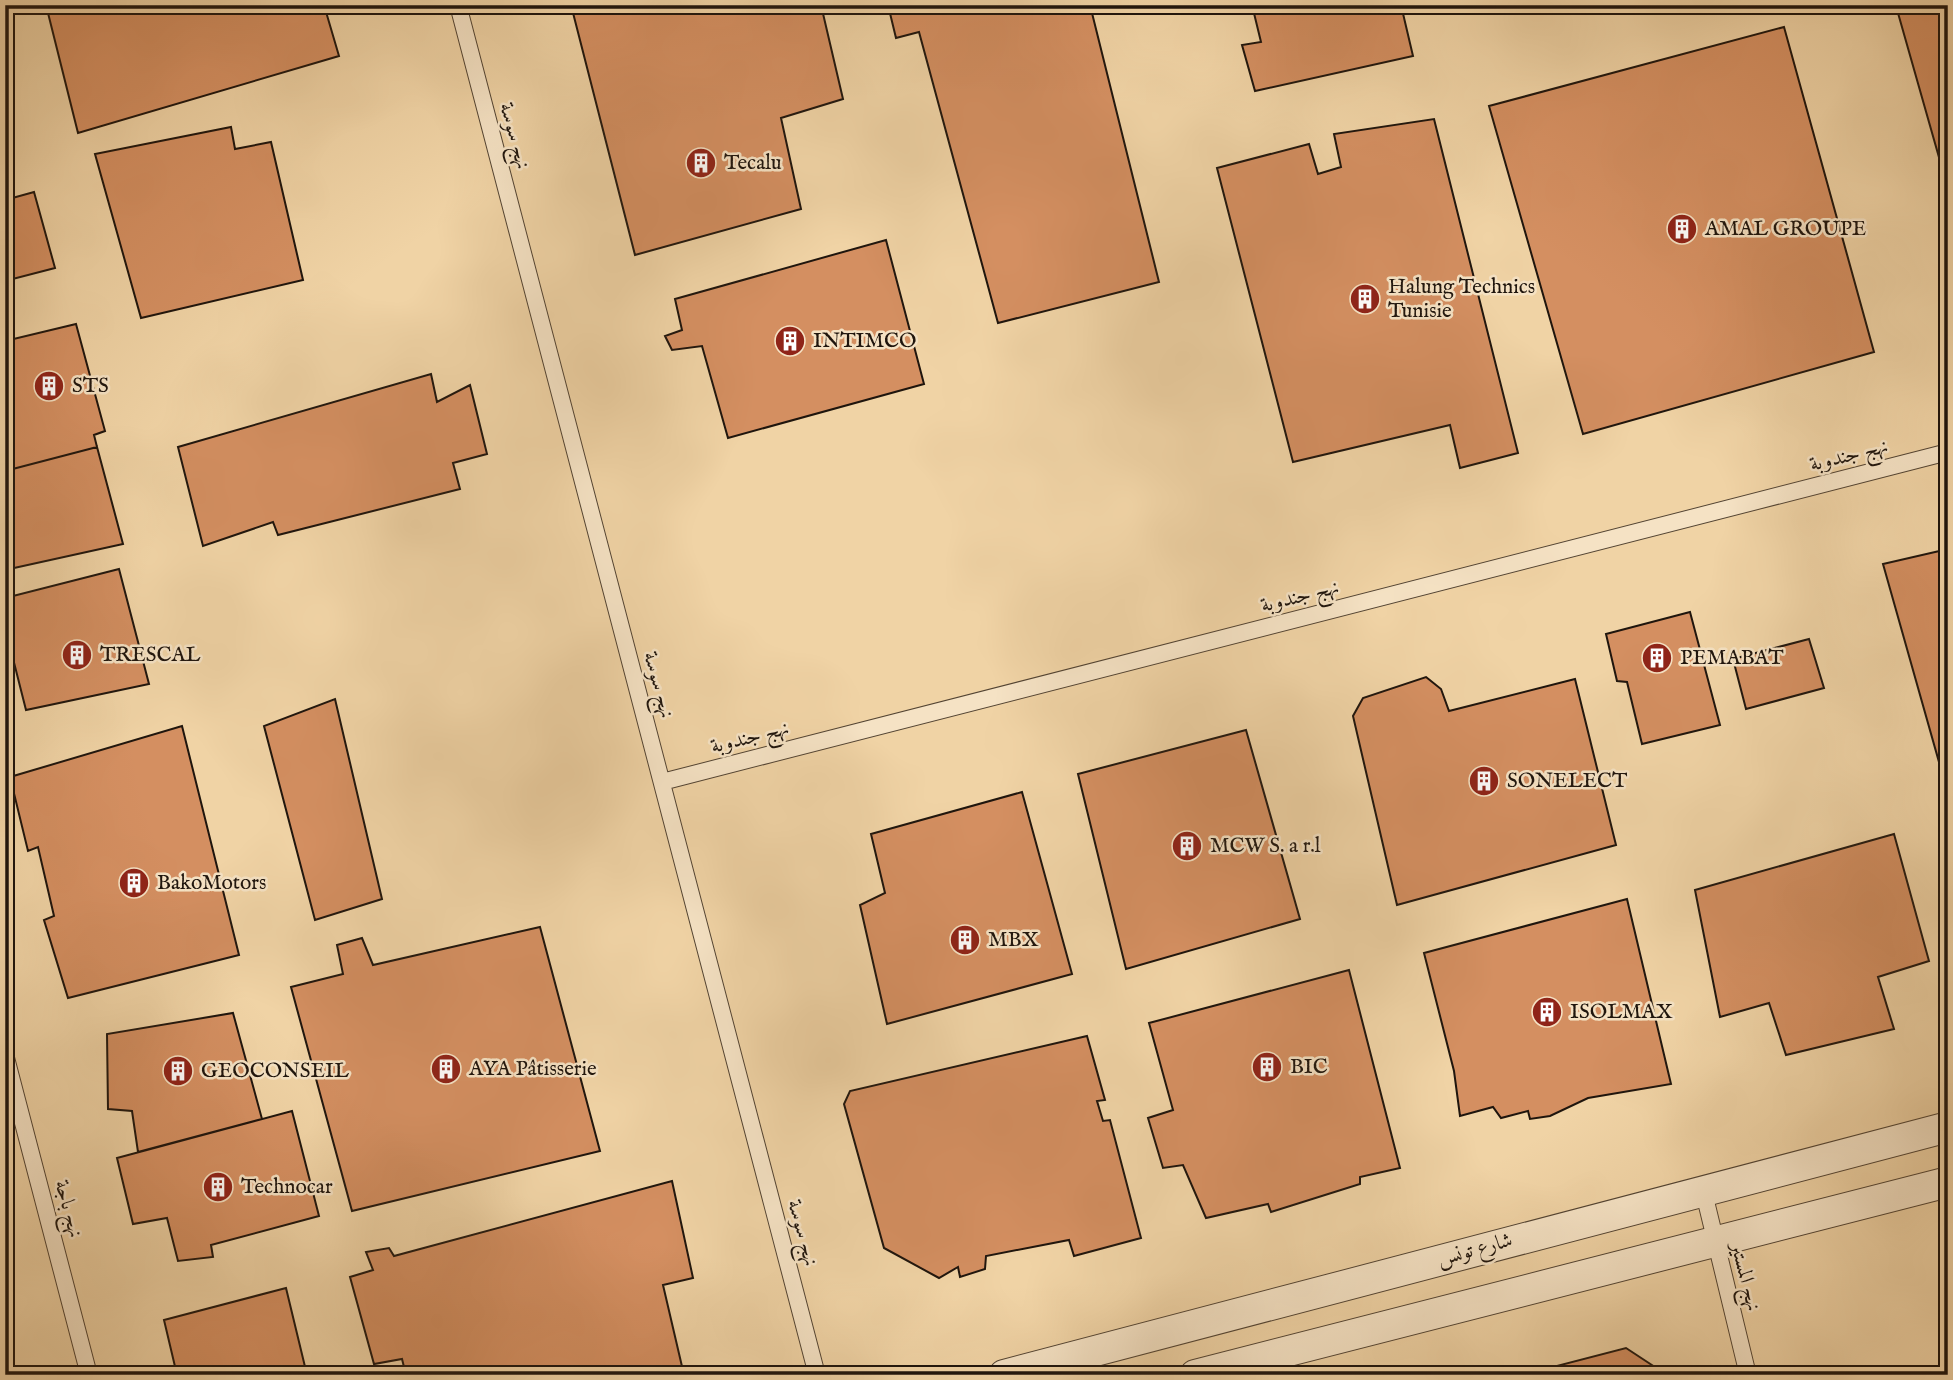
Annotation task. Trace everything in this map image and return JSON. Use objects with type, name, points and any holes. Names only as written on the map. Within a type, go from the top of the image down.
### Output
[{"type":"street","name":"شارع تونس","points":[[1004,1375],[1703,1189],[1948,1127]]},
{"type":"street","points":[[1195,1375],[1948,1182]]},
{"type":"lane","name":"نهج سوسة","points":[[457,5],[817,1375]]},
{"type":"lane","name":"نهج جندوبة","points":[[662,782],[1948,452]]},
{"type":"lane","name":"نهج باجة","points":[[5,1054],[89,1375]]},
{"type":"lane","name":"نهج المستير","points":[[1703,1189],[1748,1375]]},
{"type":"building","points":[[46,5],[324,5],[339,56],[78,133]]},
{"type":"building","name":"Tecalu","points":[[571,5],[821,5],[843,99],[781,118],[801,209],[635,255]]},
{"type":"building","points":[[888,5],[1090,5],[1159,282],[998,323],[919,32],[896,38]]},
{"type":"building","points":[[1252,5],[1401,5],[1413,56],[1255,91],[1242,45],[1261,42]]},
{"type":"building","points":[[1948,5],[1948,189],[1896,6]]},
{"type":"building","name":"AMAL GROUPE","points":[[1784,27],[1874,352],[1583,434],[1489,106]]},
{"type":"building","name":"Halung Technics Tunisie","points":[[1434,119],[1518,453],[1460,468],[1450,425],[1293,462],[1217,168],[1309,144],[1318,174],[1341,167],[1334,134]]},
{"type":"building","points":[[231,127],[235,149],[271,142],[303,280],[141,318],[95,154]]},
{"type":"building","points":[[34,192],[55,268],[5,281],[5,200]]},
{"type":"building","name":"INTIMCO","points":[[886,240],[924,384],[728,438],[702,346],[672,350],[665,336],[682,330],[675,299]]},
{"type":"building","name":"STS","points":[[76,324],[105,431],[94,435],[97,447],[5,471],[5,341]]},
{"type":"building","points":[[431,374],[437,402],[470,385],[487,454],[453,463],[460,489],[278,535],[273,522],[203,546],[178,447]]},
{"type":"building","points":[[97,447],[123,544],[5,570],[5,471]]},
{"type":"building","points":[[1948,549],[1948,760],[1939,762],[1883,564]]},
{"type":"building","name":"TRESCAL","points":[[119,569],[149,684],[26,710],[5,627],[5,598]]},
{"type":"building","name":"PEMABAT","points":[[1690,612],[1720,725],[1642,744],[1627,682],[1617,681],[1606,634]]},
{"type":"building","points":[[1809,639],[1824,688],[1746,709],[1733,659]]},
{"type":"building","name":"SONELECT","points":[[1426,677],[1441,689],[1449,711],[1575,679],[1616,845],[1397,905],[1353,716],[1363,698]]},
{"type":"building","points":[[335,699],[382,899],[315,920],[264,726]]},
{"type":"building","name":"BakoMotors","points":[[182,726],[239,955],[68,998],[44,920],[54,916],[38,847],[28,851],[10,777]]},
{"type":"building","name":"MCW S. a r.l","points":[[1246,730],[1300,919],[1126,969],[1078,774]]},
{"type":"building","name":"MBX","points":[[1022,792],[1072,974],[887,1024],[860,905],[885,893],[871,834]]},
{"type":"building","points":[[1894,834],[1929,961],[1878,977],[1894,1029],[1786,1055],[1769,1003],[1720,1017],[1695,890]]},
{"type":"building","name":"ISOLMAX","points":[[1627,899],[1671,1084],[1588,1098],[1550,1116],[1530,1119],[1528,1111],[1501,1118],[1493,1107],[1460,1116],[1454,1071],[1424,953]]},
{"type":"building","name":"AYA Pâtisserie","points":[[540,927],[600,1151],[352,1211],[291,987],[343,974],[337,945],[362,938],[373,965]]},
{"type":"building","name":"BIC","points":[[1349,970],[1400,1168],[1360,1177],[1360,1184],[1271,1212],[1268,1204],[1206,1218],[1183,1165],[1163,1168],[1148,1118],[1173,1110],[1149,1023]]},
{"type":"building","name":"GEOCONSEIL","points":[[233,1013],[262,1119],[138,1152],[132,1111],[108,1109],[107,1034]]},
{"type":"building","points":[[1087,1036],[1105,1100],[1097,1101],[1103,1121],[1110,1120],[1141,1238],[1074,1256],[1069,1240],[986,1256],[985,1269],[960,1277],[958,1267],[939,1278],[884,1248],[844,1104],[850,1091]]},
{"type":"building","name":"Technocar","points":[[292,1111],[319,1216],[211,1245],[213,1257],[178,1261],[167,1218],[133,1224],[117,1158]]},
{"type":"building","points":[[672,1181],[693,1278],[663,1285],[684,1375],[406,1375],[402,1359],[374,1364],[350,1277],[373,1270],[366,1252],[389,1248],[394,1256]]},
{"type":"building","points":[[286,1288],[307,1375],[177,1375],[164,1320]]},
{"type":"building","points":[[1626,1348],[1667,1375],[1522,1375]]},
{"type":"place","name":"Tecalu","points":[[701,163]]},
{"type":"place","name":"AMAL GROUPE","points":[[1682,229]]},
{"type":"place","name":"Halung Technics Tunisie","points":[[1365,299]]},
{"type":"place","name":"INTIMCO","points":[[790,341]]},
{"type":"place","name":"STS","points":[[49,386]]},
{"type":"place","name":"TRESCAL","points":[[77,655]]},
{"type":"place","name":"PEMABAT","points":[[1657,658]]},
{"type":"place","name":"SONELECT","points":[[1484,781]]},
{"type":"place","name":"MCW S. a r.l","points":[[1187,846]]},
{"type":"place","name":"BakoMotors","points":[[134,883]]},
{"type":"place","name":"MBX","points":[[965,940]]},
{"type":"place","name":"ISOLMAX","points":[[1547,1012]]},
{"type":"place","name":"BIC","points":[[1267,1067]]},
{"type":"place","name":"AYA Pâtisserie","points":[[446,1069]]},
{"type":"place","name":"GEOCONSEIL","points":[[178,1071]]},
{"type":"place","name":"Technocar","points":[[218,1187]]}]
